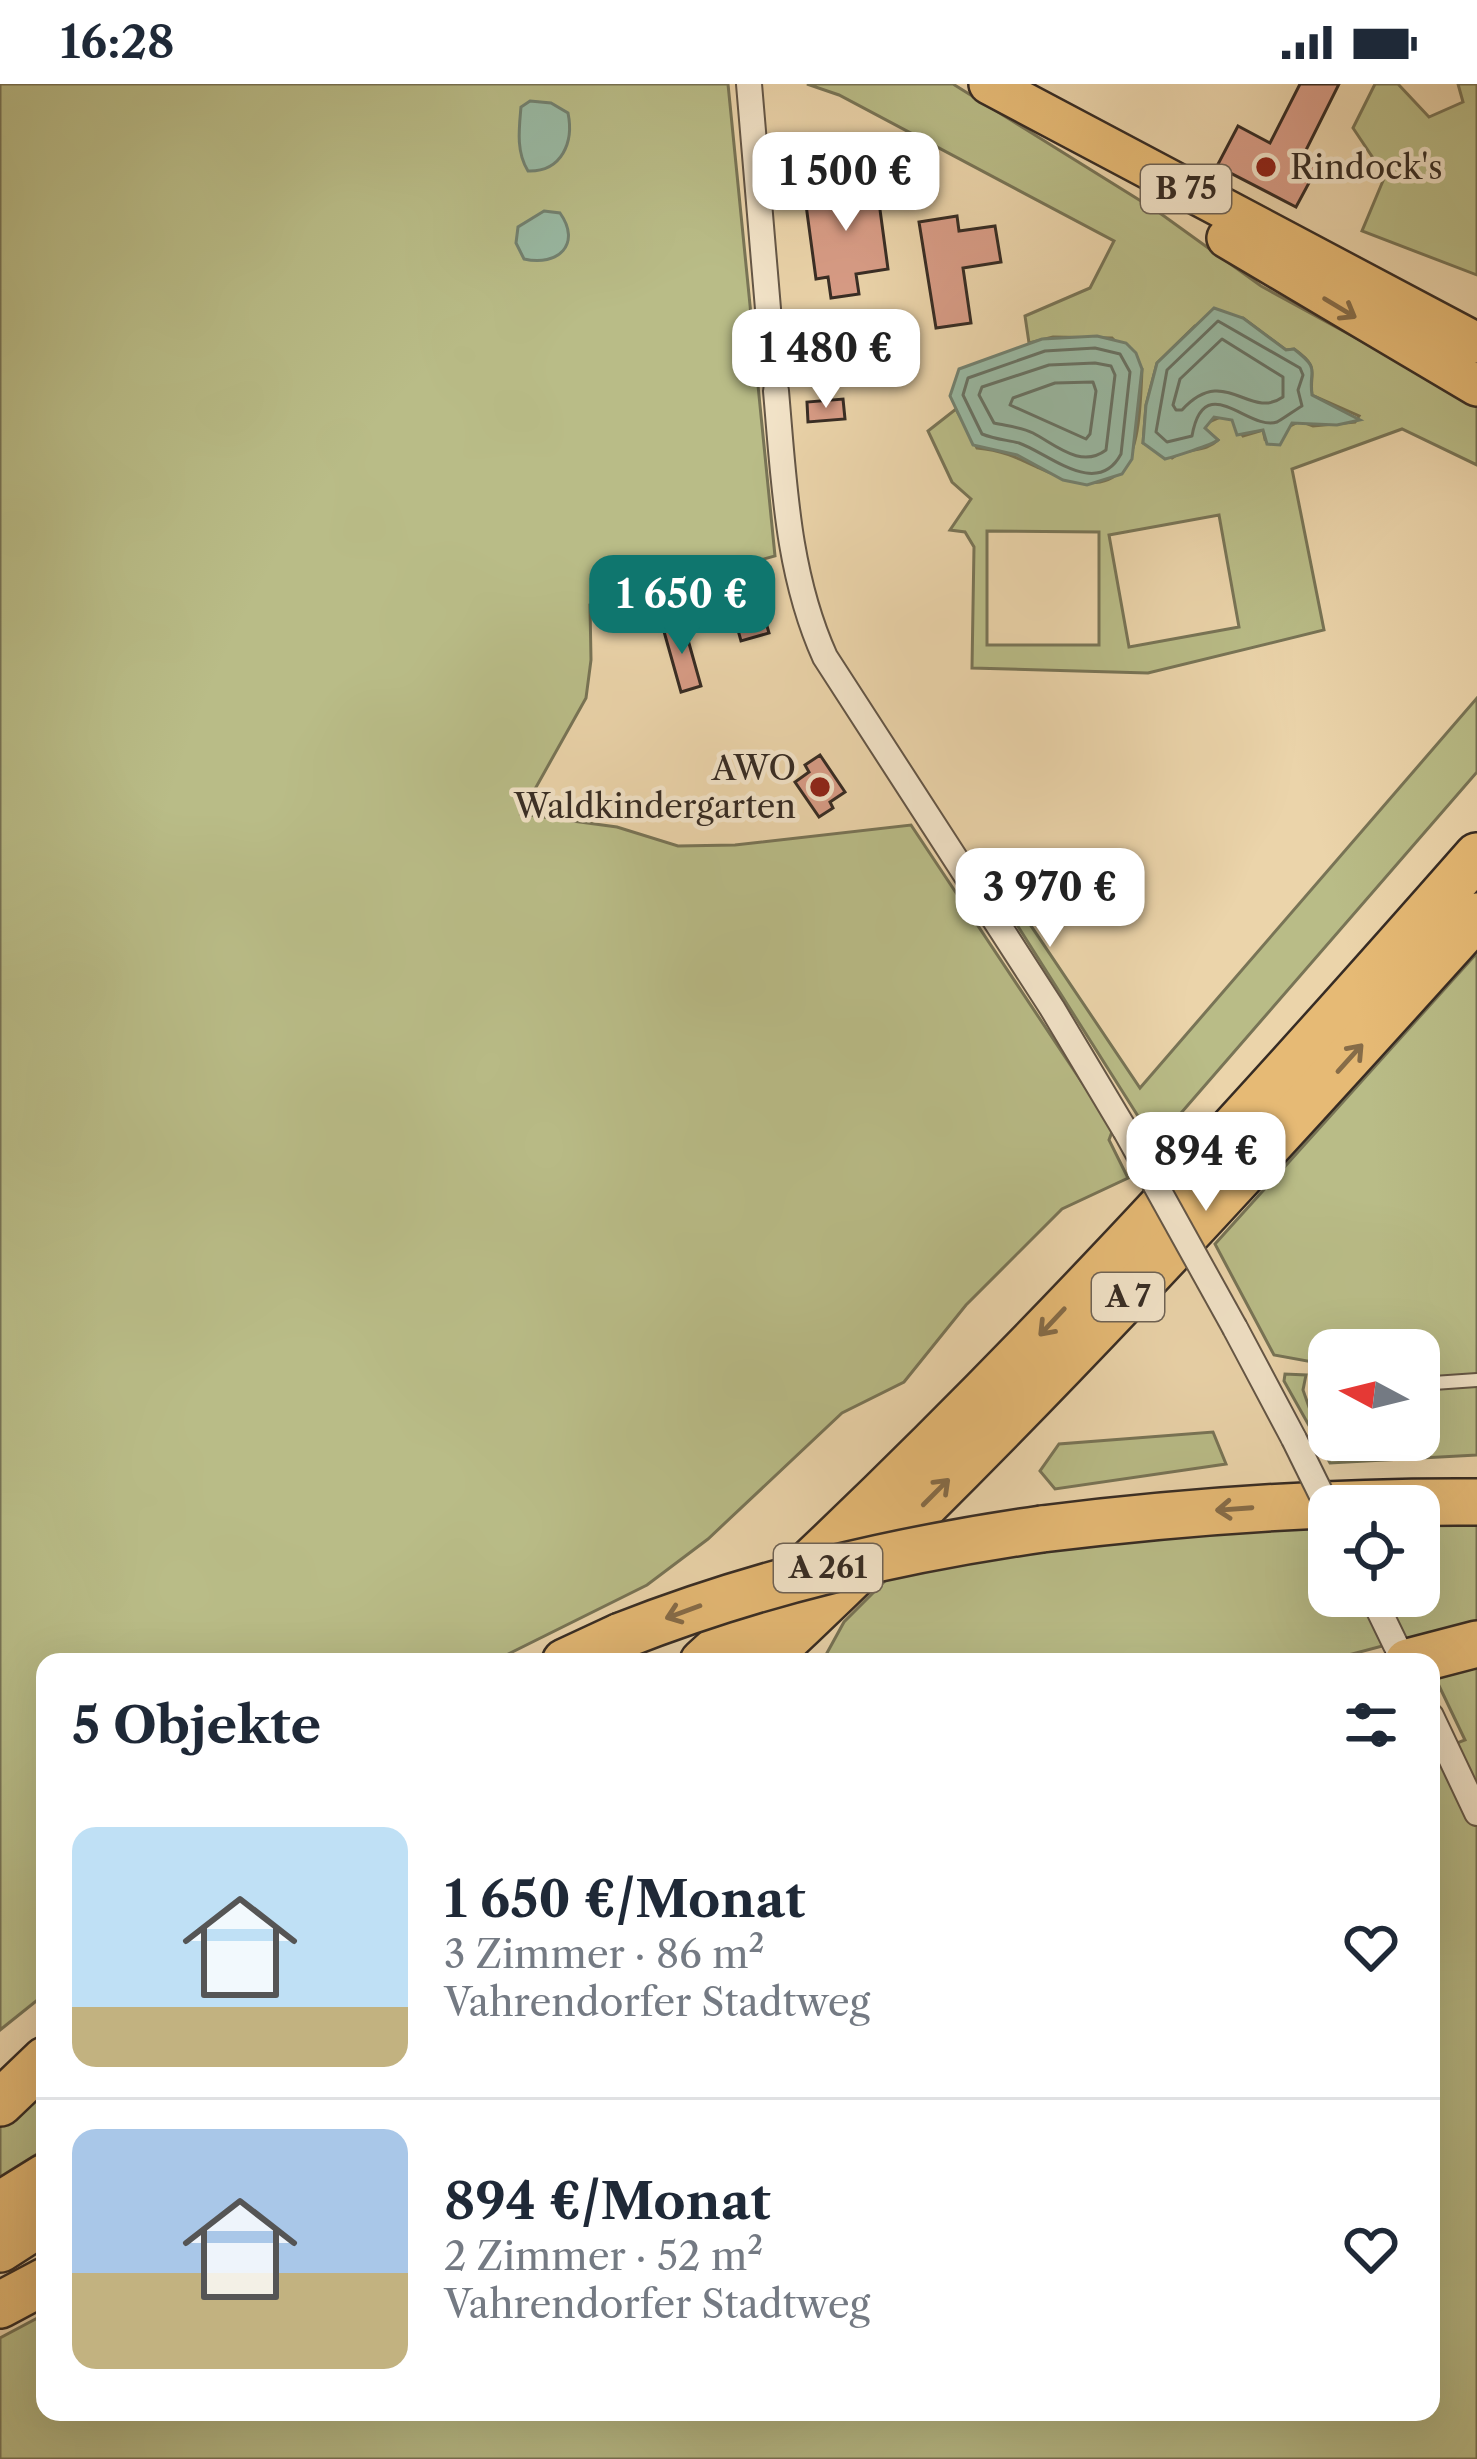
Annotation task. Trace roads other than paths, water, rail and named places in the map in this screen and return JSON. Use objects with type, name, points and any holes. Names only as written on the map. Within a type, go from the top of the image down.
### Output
[{"type":"highway","name":"A 7","points":[[714,1653],[859,1516],[1036,1338],[1276,1084],[1477,856]]},
{"type":"highway","name":"A 7","points":[[771,1653],[1059,1370],[1477,916]]},
{"type":"highway","name":"A 261","points":[[584,1653],[723,1598],[813,1571],[905,1551],[1167,1513],[1331,1502],[1477,1502]]},
{"type":"highway","points":[[1440,1653],[1477,1644]]},
{"type":"highway","points":[[0,2104],[36,2069]]},
{"type":"highway","points":[[0,2205],[36,2182]]},
{"type":"highway","points":[[0,2249],[36,2226]]},
{"type":"highway","points":[[0,2306],[36,2287]]},
{"type":"main road","name":"B 75","points":[[989,84],[1477,344]]},
{"type":"main road","name":"B 75","points":[[1066,124],[1160,194],[1288,277],[1477,386]]},
{"type":"street","points":[[749,84],[795,567],[812,628],[825,656],[1125,1130],[1317,1485]]},
{"type":"street","points":[[1383,1617],[1401,1653]]},
{"type":"street","points":[[1440,1734],[1477,1813]]},
{"type":"lane","points":[[774,375],[909,356]]},
{"type":"lane","points":[[1440,1383],[1477,1380]]},
{"type":"water","points":[[530,101],[551,103],[568,113],[569,134],[557,161],[528,171],[519,132],[521,107]]},
{"type":"water","points":[[544,211],[560,213],[567,243],[547,260],[524,259],[516,243],[518,227]]},
{"type":"water","points":[[1214,308],[1243,318],[1286,350],[1294,349],[1311,366],[1312,395],[1360,420],[1337,425],[1292,423],[1280,445],[1267,444],[1263,430],[1237,435],[1232,420],[1214,417],[1205,428],[1218,440],[1201,448],[1165,459],[1143,443],[1157,363]]},
{"type":"water","points":[[1097,336],[1126,343],[1142,369],[1132,459],[1122,474],[1087,485],[1063,480],[1017,455],[973,445],[950,396],[959,369],[1042,339]]},
{"type":"place","name":"Rindock's","points":[[1266,167]]},
{"type":"place","name":"AWO Waldkindergarten","points":[[820,787]]}]
